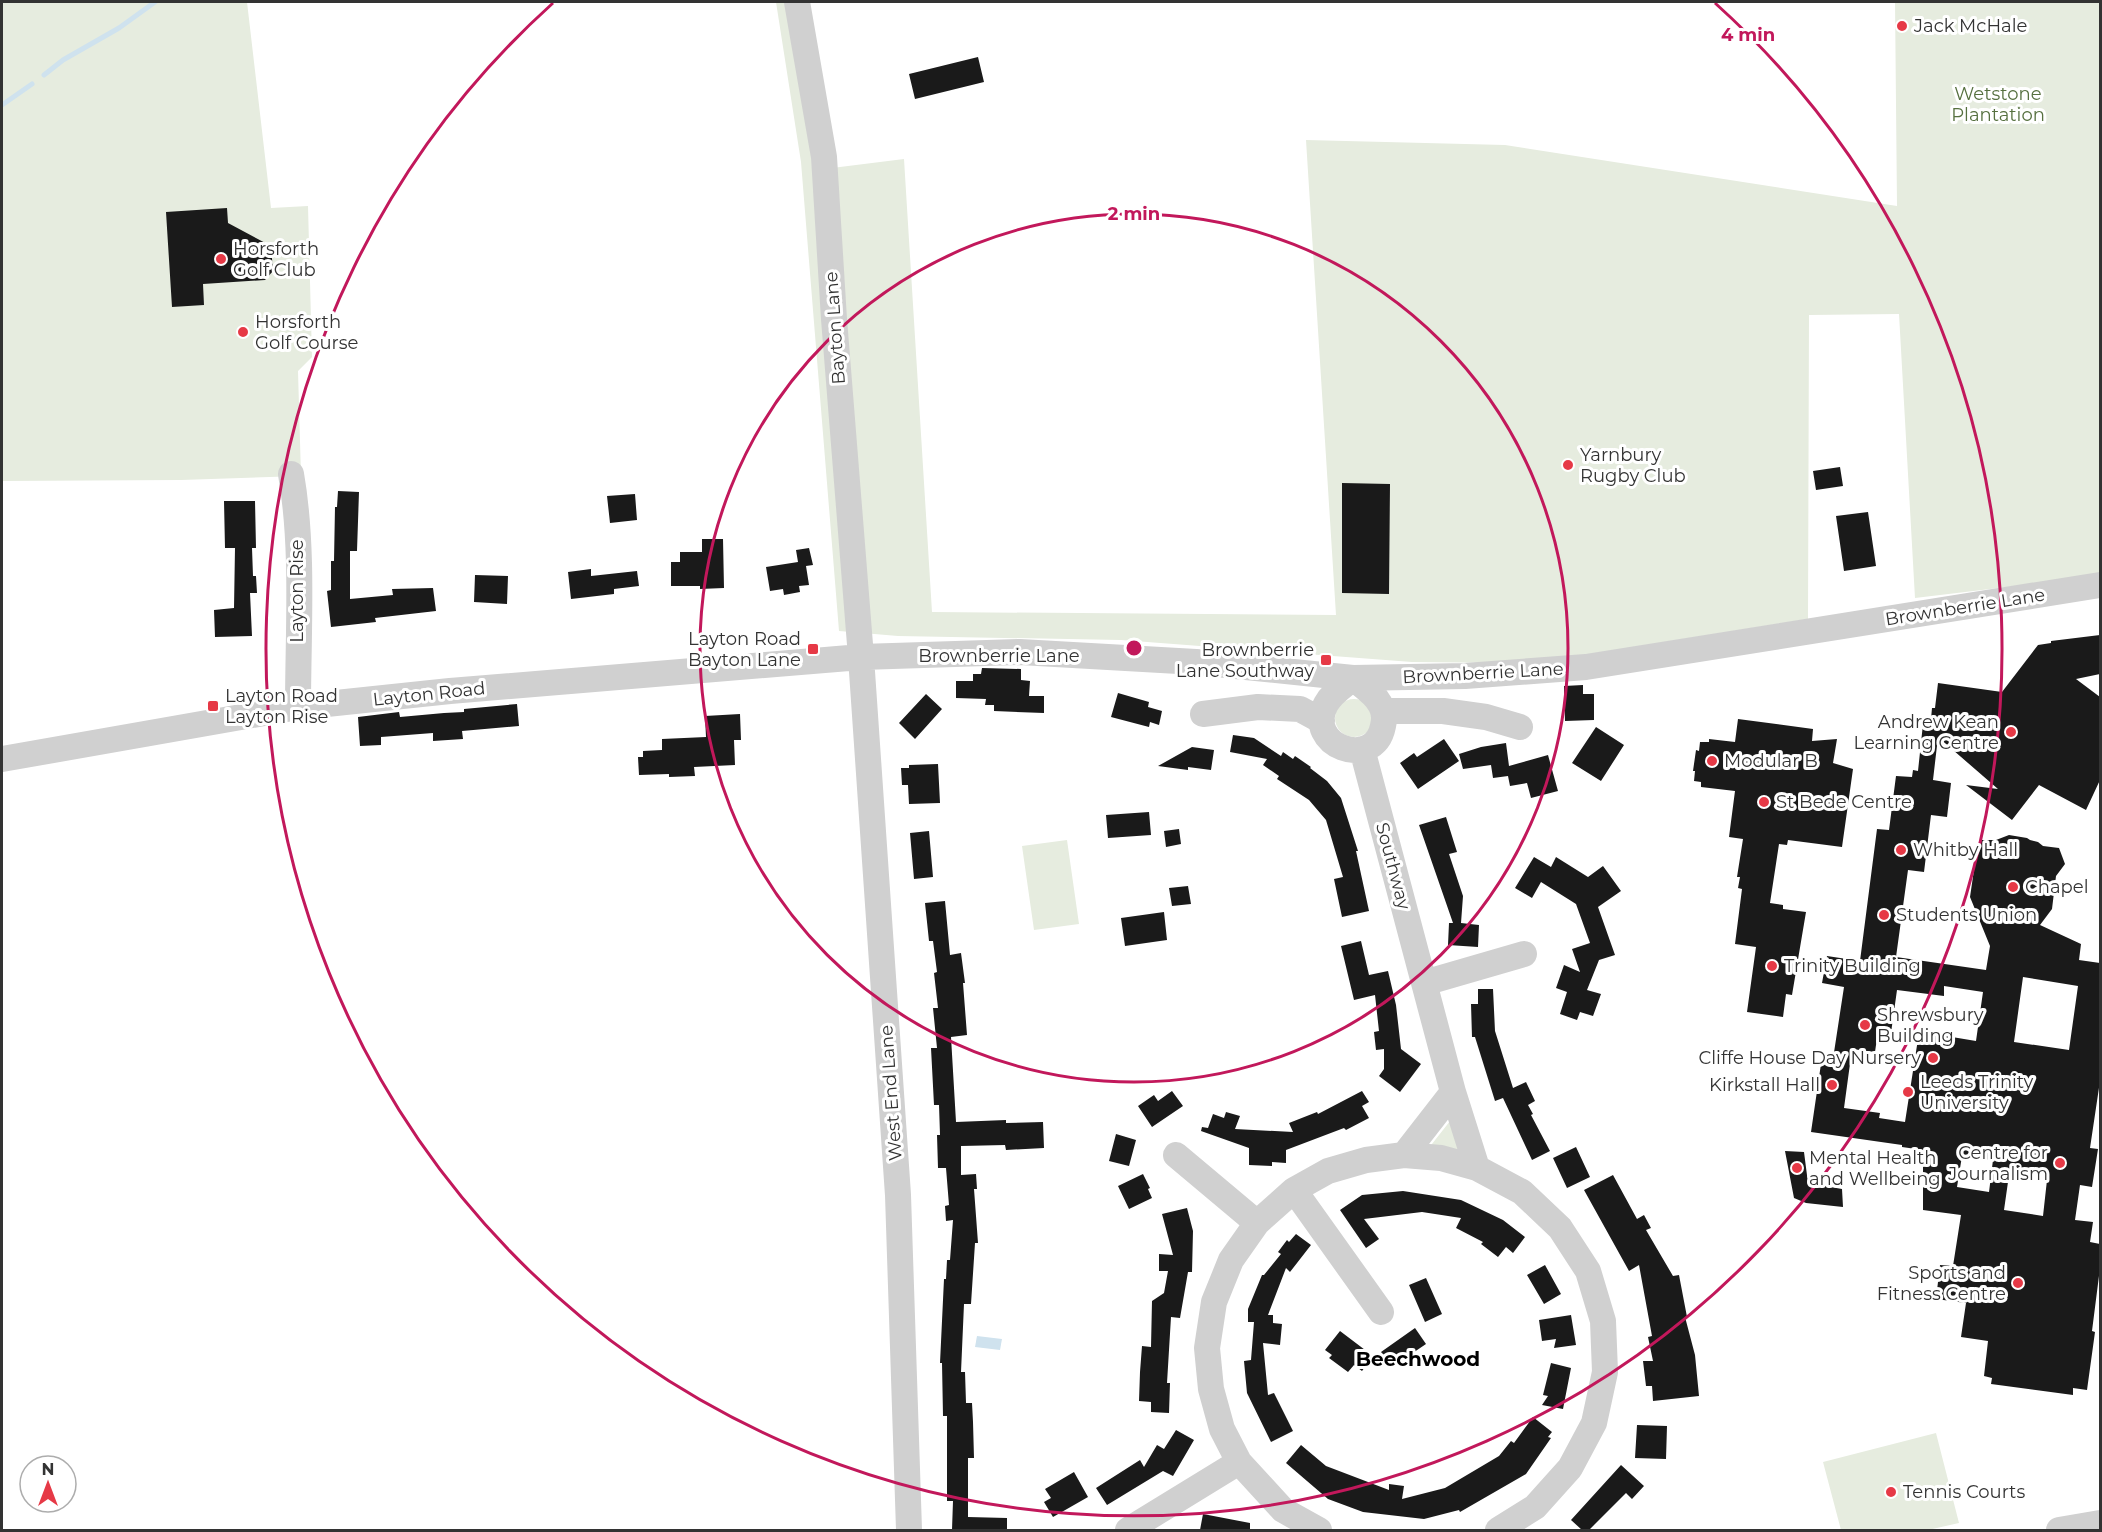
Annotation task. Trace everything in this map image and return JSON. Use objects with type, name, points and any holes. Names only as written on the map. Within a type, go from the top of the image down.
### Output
[{"type":"street","name":"Bayton Lane","points":[[797,2],[824,158],[834,319],[861,657]]},
{"type":"street","name":"Layton Rise","points":[[291,474],[297,528],[298,707]]},
{"type":"street","name":"Brownberrie Lane","points":[[861,657],[1020,652],[1196,662],[1353,678],[1465,676],[1586,667],[2100,585]]},
{"type":"street","name":"Layton Road","points":[[2,759],[298,707],[462,690],[861,657]]},
{"type":"street","name":"West End Lane","points":[[861,657],[898,1195],[909,1530]]},
{"type":"street","points":[[1353,678],[1374,696],[1383,711],[1383,730],[1378,739],[1362,749],[1344,749],[1335,745],[1329,738],[1322,721],[1326,704],[1353,678]]},
{"type":"street","points":[[1203,714],[1258,707],[1300,709],[1322,721]]},
{"type":"street","points":[[1383,711],[1443,711],[1486,717],[1520,727]]},
{"type":"street","name":"Southway","points":[[1362,749],[1453,1092],[1477,1168]]},
{"type":"street","points":[[1424,983],[1524,954]]},
{"type":"street","points":[[1404,1155],[1453,1092]]},
{"type":"street","points":[[1176,1155],[1257,1223]]},
{"type":"street","points":[[1319,1530],[1283,1510],[1239,1462],[1222,1429],[1210,1389],[1207,1348],[1214,1302],[1231,1260],[1257,1223],[1294,1190],[1328,1171],[1366,1160],[1404,1155],[1441,1158],[1477,1168],[1522,1192],[1560,1228],[1588,1271],[1603,1321],[1605,1372],[1594,1423],[1570,1468],[1535,1507],[1498,1530]]},
{"type":"street","points":[[1294,1190],[1381,1312]]},
{"type":"street","points":[[1128,1530],[1239,1462]]},
{"type":"street","points":[[2059,1530],[2100,1523]]},
{"type":"green space","name":"Horsforth Golf Course","points":[[2,2],[247,2],[271,208],[308,206],[312,357],[298,371],[301,476],[181,480],[2,481]]},
{"type":"green space","name":"Wetstone Plantation","points":[[776,2],[806,2],[832,168],[904,159],[932,612],[1336,615],[1306,140],[1505,145],[1897,206],[1895,2],[2100,2],[2100,576],[1915,598],[1899,314],[1809,315],[1808,619],[1559,659],[1513,663],[1412,662],[1121,640],[898,636],[839,631],[801,162]]},
{"type":"green space","points":[[1354,699],[1367,705],[1373,718],[1367,731],[1354,737],[1341,731],[1335,718],[1341,705]]},
{"type":"green space","points":[[1067,840],[1079,924],[1034,930],[1022,846]]},
{"type":"green space","points":[[1454,1116],[1464,1155],[1428,1149]]},
{"type":"green space","name":"Tennis Courts","points":[[1936,1433],[1959,1523],[1928,1530],[1841,1530],[1823,1462]]},
{"type":"water","points":[[977,1336],[1002,1339],[1000,1350],[975,1347]]},
{"type":"building","points":[[978,57],[984,82],[915,99],[909,74]]},
{"type":"building","name":"Horsforth Golf Club","points":[[227,208],[228,223],[271,246],[273,271],[265,280],[203,284],[204,305],[172,307],[166,212]]},
{"type":"building","points":[[1840,467],[1843,486],[1816,490],[1813,471]]},
{"type":"building","points":[[1342,483],[1390,484],[1389,594],[1342,593]]},
{"type":"building","points":[[338,491],[359,492],[357,551],[350,551],[350,599],[393,595],[392,589],[433,588],[436,611],[375,618],[376,622],[331,627],[327,591],[331,590],[331,561],[334,561],[335,507],[337,507]]},
{"type":"building","points":[[635,494],[637,520],[610,523],[607,496]]},
{"type":"building","points":[[224,501],[255,501],[256,548],[252,548],[253,576],[256,576],[257,593],[250,593],[252,636],[215,637],[214,610],[234,608],[235,548],[225,548]]},
{"type":"building","points":[[1868,512],[1876,566],[1844,571],[1836,516]]},
{"type":"building","points":[[702,539],[723,539],[724,588],[700,589],[700,586],[671,586],[671,562],[680,562],[680,552],[702,552]]},
{"type":"building","points":[[809,548],[813,565],[806,566],[809,585],[799,586],[800,592],[784,595],[783,589],[770,591],[766,567],[798,562],[796,550]]},
{"type":"building","points":[[591,569],[591,576],[637,571],[639,586],[614,589],[614,594],[571,599],[568,572]]},
{"type":"building","points":[[475,575],[508,576],[507,604],[474,602]]},
{"type":"building","points":[[2100,635],[2100,674],[2076,679],[2100,697],[2100,780],[2086,810],[2039,785],[2012,820],[1966,785],[1998,789],[1938,737],[1933,780],[1951,783],[1947,817],[1931,815],[1924,872],[1908,870],[1896,957],[1986,970],[1990,946],[1970,897],[1975,863],[1971,854],[1981,840],[1996,840],[2009,835],[2027,838],[2043,846],[2059,848],[2065,864],[2056,876],[2052,909],[2040,925],[2081,944],[2079,960],[2100,963],[2100,1081],[2090,1148],[2098,1149],[2092,1187],[2080,1185],[2075,1220],[2093,1222],[2090,1242],[2100,1244],[2100,1268],[2092,1331],[2095,1332],[2087,1390],[2073,1388],[2073,1395],[1991,1384],[1992,1378],[1984,1376],[1988,1341],[1961,1337],[1966,1303],[1936,1299],[1940,1265],[1953,1266],[1961,1215],[1923,1210],[1923,1150],[1811,1132],[1822,1057],[1833,1059],[1844,987],[1822,983],[1827,956],[1860,961],[1877,829],[1889,830],[1896,776],[1912,777],[1913,770],[1918,771],[1923,724],[1916,718],[1931,719],[1932,708],[1935,708],[1938,683],[2002,692],[2038,645],[2051,643],[2051,641]],"holes":[[[2023,977],[2078,986],[2069,1050],[2014,1042]],[[1944,986],[1983,992],[1976,1041],[1934,1034],[1933,1041],[1918,1039],[1905,1122],[1879,1118],[1880,1113],[1844,1108],[1852,1049],[1875,1052],[1877,1038],[1890,1040],[1897,990],[1944,996]],[[1962,1156],[1993,1160],[1989,1192],[1957,1187]],[[2009,1175],[2047,1180],[2043,1216],[2004,1210]]]},
{"type":"building","points":[[982,668],[1021,669],[1021,680],[1030,681],[1029,696],[1044,696],[1044,713],[994,711],[994,705],[985,705],[986,699],[956,698],[956,681],[973,681],[973,674],[981,674]]},
{"type":"building","points":[[1583,685],[1583,694],[1594,694],[1594,720],[1565,721],[1564,686]]},
{"type":"building","points":[[1118,693],[1149,702],[1148,707],[1162,711],[1159,725],[1150,722],[1149,727],[1111,717]]},
{"type":"building","points":[[926,694],[942,709],[915,739],[899,723]]},
{"type":"building","points":[[517,704],[519,726],[462,731],[463,739],[433,741],[433,733],[381,737],[381,745],[360,746],[358,717],[399,712],[400,717],[464,712],[464,709]]},
{"type":"building","points":[[740,714],[741,740],[734,740],[735,765],[694,767],[695,776],[639,775],[638,757],[643,757],[643,751],[662,750],[662,739],[706,737],[705,716]]},
{"type":"building","points":[[1738,719],[1813,729],[1812,741],[1837,739],[1833,763],[1853,769],[1842,847],[1788,840],[1787,845],[1779,844],[1770,903],[1783,905],[1783,909],[1806,912],[1792,995],[1786,994],[1783,1017],[1747,1012],[1756,947],[1735,944],[1742,889],[1738,888],[1740,877],[1737,877],[1743,839],[1729,837],[1735,791],[1701,787],[1701,782],[1694,781],[1696,750],[1699,751],[1700,742],[1709,742],[1709,739],[1735,742]]},
{"type":"building","points":[[1596,727],[1624,745],[1601,781],[1572,763]]},
{"type":"building","points":[[1233,735],[1254,738],[1281,756],[1283,752],[1293,759],[1295,756],[1327,781],[1341,798],[1358,851],[1356,851],[1369,911],[1342,917],[1334,879],[1343,877],[1326,820],[1309,800],[1277,779],[1279,776],[1263,765],[1267,759],[1230,752]]},
{"type":"building","points":[[1444,739],[1459,761],[1418,789],[1400,763],[1414,753],[1417,757]]},
{"type":"building","points":[[1506,743],[1509,766],[1548,755],[1558,791],[1531,798],[1527,783],[1510,786],[1508,776],[1493,778],[1491,765],[1463,769],[1459,754],[1481,747]]},
{"type":"building","points":[[1192,747],[1214,750],[1211,770],[1158,766]]},
{"type":"building","points":[[938,764],[940,803],[909,804],[908,785],[902,785],[901,768],[909,768],[909,765]]},
{"type":"building","points":[[1149,812],[1151,835],[1108,838],[1106,815]]},
{"type":"building","points":[[1446,817],[1457,852],[1449,854],[1463,896],[1461,923],[1479,925],[1478,947],[1448,945],[1449,923],[1453,923],[1419,825]]},
{"type":"building","points":[[1179,829],[1181,844],[1166,847],[1164,831]]},
{"type":"building","points":[[929,831],[933,877],[914,879],[910,833]]},
{"type":"building","points":[[1534,857],[1551,867],[1556,857],[1588,877],[1603,866],[1621,891],[1598,907],[1615,955],[1599,960],[1587,990],[1601,994],[1593,1016],[1580,1012],[1577,1020],[1560,1014],[1567,992],[1556,988],[1564,965],[1580,972],[1572,949],[1590,943],[1576,904],[1541,882],[1532,898],[1515,888]]},
{"type":"building","points":[[1188,886],[1191,904],[1172,906],[1169,888]]},
{"type":"building","points":[[945,901],[950,955],[961,953],[965,983],[963,983],[967,1035],[951,1037],[956,1122],[1006,1120],[1006,1123],[1043,1122],[1044,1148],[1006,1150],[1005,1145],[961,1146],[961,1175],[976,1174],[977,1189],[974,1189],[978,1243],[975,1243],[971,1304],[964,1304],[961,1372],[965,1372],[966,1403],[972,1403],[973,1422],[974,1458],[968,1458],[968,1517],[1007,1518],[1007,1530],[952,1530],[953,1501],[947,1501],[947,1416],[943,1416],[942,1363],[940,1363],[944,1279],[946,1279],[947,1260],[950,1260],[953,1220],[946,1221],[945,1206],[949,1205],[946,1168],[938,1168],[939,1105],[934,1105],[931,1048],[937,1048],[933,1008],[938,1008],[934,973],[937,972],[933,941],[929,941],[925,903]]},
{"type":"building","points":[[1164,912],[1167,940],[1125,946],[1121,918]]},
{"type":"building","points":[[1361,941],[1369,975],[1388,971],[1396,1005],[1401,1049],[1421,1064],[1400,1092],[1379,1076],[1384,1069],[1384,1049],[1376,1050],[1374,1032],[1379,1031],[1375,995],[1354,1000],[1341,946]]},
{"type":"building","points":[[1478,989],[1493,989],[1495,1031],[1513,1088],[1526,1082],[1535,1101],[1528,1105],[1533,1114],[1531,1115],[1550,1151],[1532,1160],[1503,1098],[1495,1101],[1475,1037],[1472,1037],[1471,1004],[1478,1004]]},
{"type":"building","points":[[1172,1091],[1183,1106],[1152,1127],[1138,1106],[1154,1095],[1158,1101]]},
{"type":"building","points":[[1362,1091],[1369,1102],[1362,1106],[1369,1118],[1346,1130],[1344,1128],[1286,1150],[1286,1163],[1272,1162],[1272,1166],[1249,1165],[1249,1148],[1201,1131],[1202,1127],[1208,1128],[1213,1114],[1224,1118],[1226,1112],[1240,1116],[1235,1129],[1293,1132],[1289,1123],[1317,1112],[1318,1114]]},
{"type":"building","points":[[1116,1134],[1136,1140],[1129,1166],[1109,1161]]},
{"type":"building","points":[[1576,1147],[1590,1177],[1567,1188],[1553,1158]]},
{"type":"building","name":"Mental Health and Wellbeing","points":[[1785,1151],[1804,1152],[1808,1183],[1842,1189],[1843,1207],[1806,1203],[1794,1198]]},
{"type":"building","points":[[1143,1174],[1152,1198],[1129,1209],[1118,1186]]},
{"type":"building","points":[[1613,1175],[1637,1219],[1644,1215],[1651,1228],[1646,1230],[1673,1276],[1679,1275],[1687,1317],[1685,1317],[1695,1355],[1699,1396],[1653,1401],[1652,1386],[1646,1386],[1643,1361],[1653,1361],[1648,1337],[1652,1336],[1639,1265],[1629,1271],[1584,1190]]},
{"type":"building","points":[[1403,1191],[1461,1200],[1503,1220],[1525,1237],[1513,1253],[1506,1247],[1498,1257],[1481,1244],[1483,1242],[1456,1228],[1461,1218],[1422,1212],[1364,1219],[1379,1239],[1366,1248],[1340,1210],[1362,1195]]},
{"type":"building","points":[[1187,1208],[1193,1231],[1192,1272],[1188,1272],[1180,1318],[1171,1317],[1167,1383],[1170,1383],[1169,1413],[1151,1412],[1151,1402],[1139,1401],[1142,1346],[1151,1347],[1152,1301],[1164,1293],[1168,1271],[1159,1271],[1159,1254],[1173,1255],[1162,1214]]},
{"type":"building","points":[[1296,1234],[1311,1245],[1290,1272],[1286,1268],[1268,1315],[1273,1315],[1273,1323],[1282,1324],[1280,1345],[1263,1343],[1268,1395],[1274,1393],[1293,1431],[1271,1442],[1247,1393],[1244,1361],[1251,1360],[1254,1322],[1248,1322],[1248,1309],[1262,1275],[1281,1254],[1278,1252],[1287,1240],[1289,1242]]},
{"type":"building","points":[[1545,1265],[1561,1294],[1544,1304],[1527,1275]]},
{"type":"building","points":[[1426,1278],[1442,1314],[1425,1322],[1409,1285]]},
{"type":"building","points":[[1571,1315],[1576,1345],[1554,1348],[1556,1339],[1542,1341],[1539,1320]]},
{"type":"building","points":[[1415,1328],[1426,1344],[1392,1367],[1381,1352]]},
{"type":"building","points":[[1340,1331],[1373,1356],[1362,1371],[1354,1365],[1348,1372],[1329,1358],[1332,1355],[1325,1350]]},
{"type":"building","points":[[1551,1363],[1571,1368],[1563,1409],[1542,1405],[1548,1396],[1543,1395]]},
{"type":"building","points":[[1533,1417],[1552,1432],[1548,1437],[1551,1438],[1526,1474],[1460,1512],[1459,1510],[1424,1519],[1363,1512],[1328,1499],[1286,1463],[1301,1445],[1326,1466],[1389,1490],[1389,1484],[1404,1486],[1402,1499],[1445,1488],[1499,1456],[1511,1441],[1514,1443]]},
{"type":"building","points":[[1637,1425],[1667,1426],[1666,1459],[1635,1458]]},
{"type":"building","points":[[1176,1430],[1194,1440],[1173,1476],[1163,1471],[1107,1505],[1096,1488],[1140,1460],[1144,1467],[1157,1445],[1164,1449]]},
{"type":"building","points":[[1621,1465],[1644,1486],[1632,1499],[1626,1493],[1589,1530],[1582,1530],[1571,1520]]},
{"type":"building","points":[[1074,1472],[1088,1497],[1053,1517],[1044,1502],[1051,1498],[1045,1489]]},
{"type":"building","points":[[1203,1514],[1250,1523],[1250,1530],[1200,1530]]},
{"type":"waterway","points":[[44,75],[63,60],[119,28],[155,2]]},
{"type":"waterway","points":[[2,105],[32,84]]},
{"type":"place","name":"Jack McHale","points":[[1902,26]]},
{"type":"place","name":"Horsforth Golf Club","points":[[221,259]]},
{"type":"place","name":"Horsforth Golf Course","points":[[243,332]]},
{"type":"place","name":"Yarnbury Rugby Club","points":[[1568,465]]},
{"type":"place","name":"Layton Road Bayton Lane","points":[[813,649]]},
{"type":"place","name":"Brownberrie Lane Southway","points":[[1326,660]]},
{"type":"place","name":"Layton Road Layton Rise","points":[[213,706]]},
{"type":"place","name":"Andrew Kean Learning Centre","points":[[2011,732]]},
{"type":"place","name":"Modular B","points":[[1712,761]]},
{"type":"place","name":"St Bede Centre","points":[[1764,802]]},
{"type":"place","name":"Whitby Hall","points":[[1901,850]]},
{"type":"place","name":"Chapel","points":[[2013,887]]},
{"type":"place","name":"Students Union","points":[[1884,915]]},
{"type":"place","name":"Trinity Building","points":[[1772,966]]},
{"type":"place","name":"Shrewsbury Building","points":[[1865,1025]]},
{"type":"place","name":"Cliffe House Day Nursery","points":[[1933,1058]]},
{"type":"place","name":"Kirkstall Hall","points":[[1832,1085]]},
{"type":"place","name":"Leeds Trinity University","points":[[1908,1092]]},
{"type":"place","name":"Centre for Journalism","points":[[2060,1163]]},
{"type":"place","name":"Mental Health and Wellbeing","points":[[1797,1168]]},
{"type":"place","name":"Sports and Fitness Centre","points":[[2018,1283]]},
{"type":"place","name":"Tennis Courts","points":[[1891,1492]]},
{"type":"district","name":"Beechwood","points":[[1418,1359]]}]
